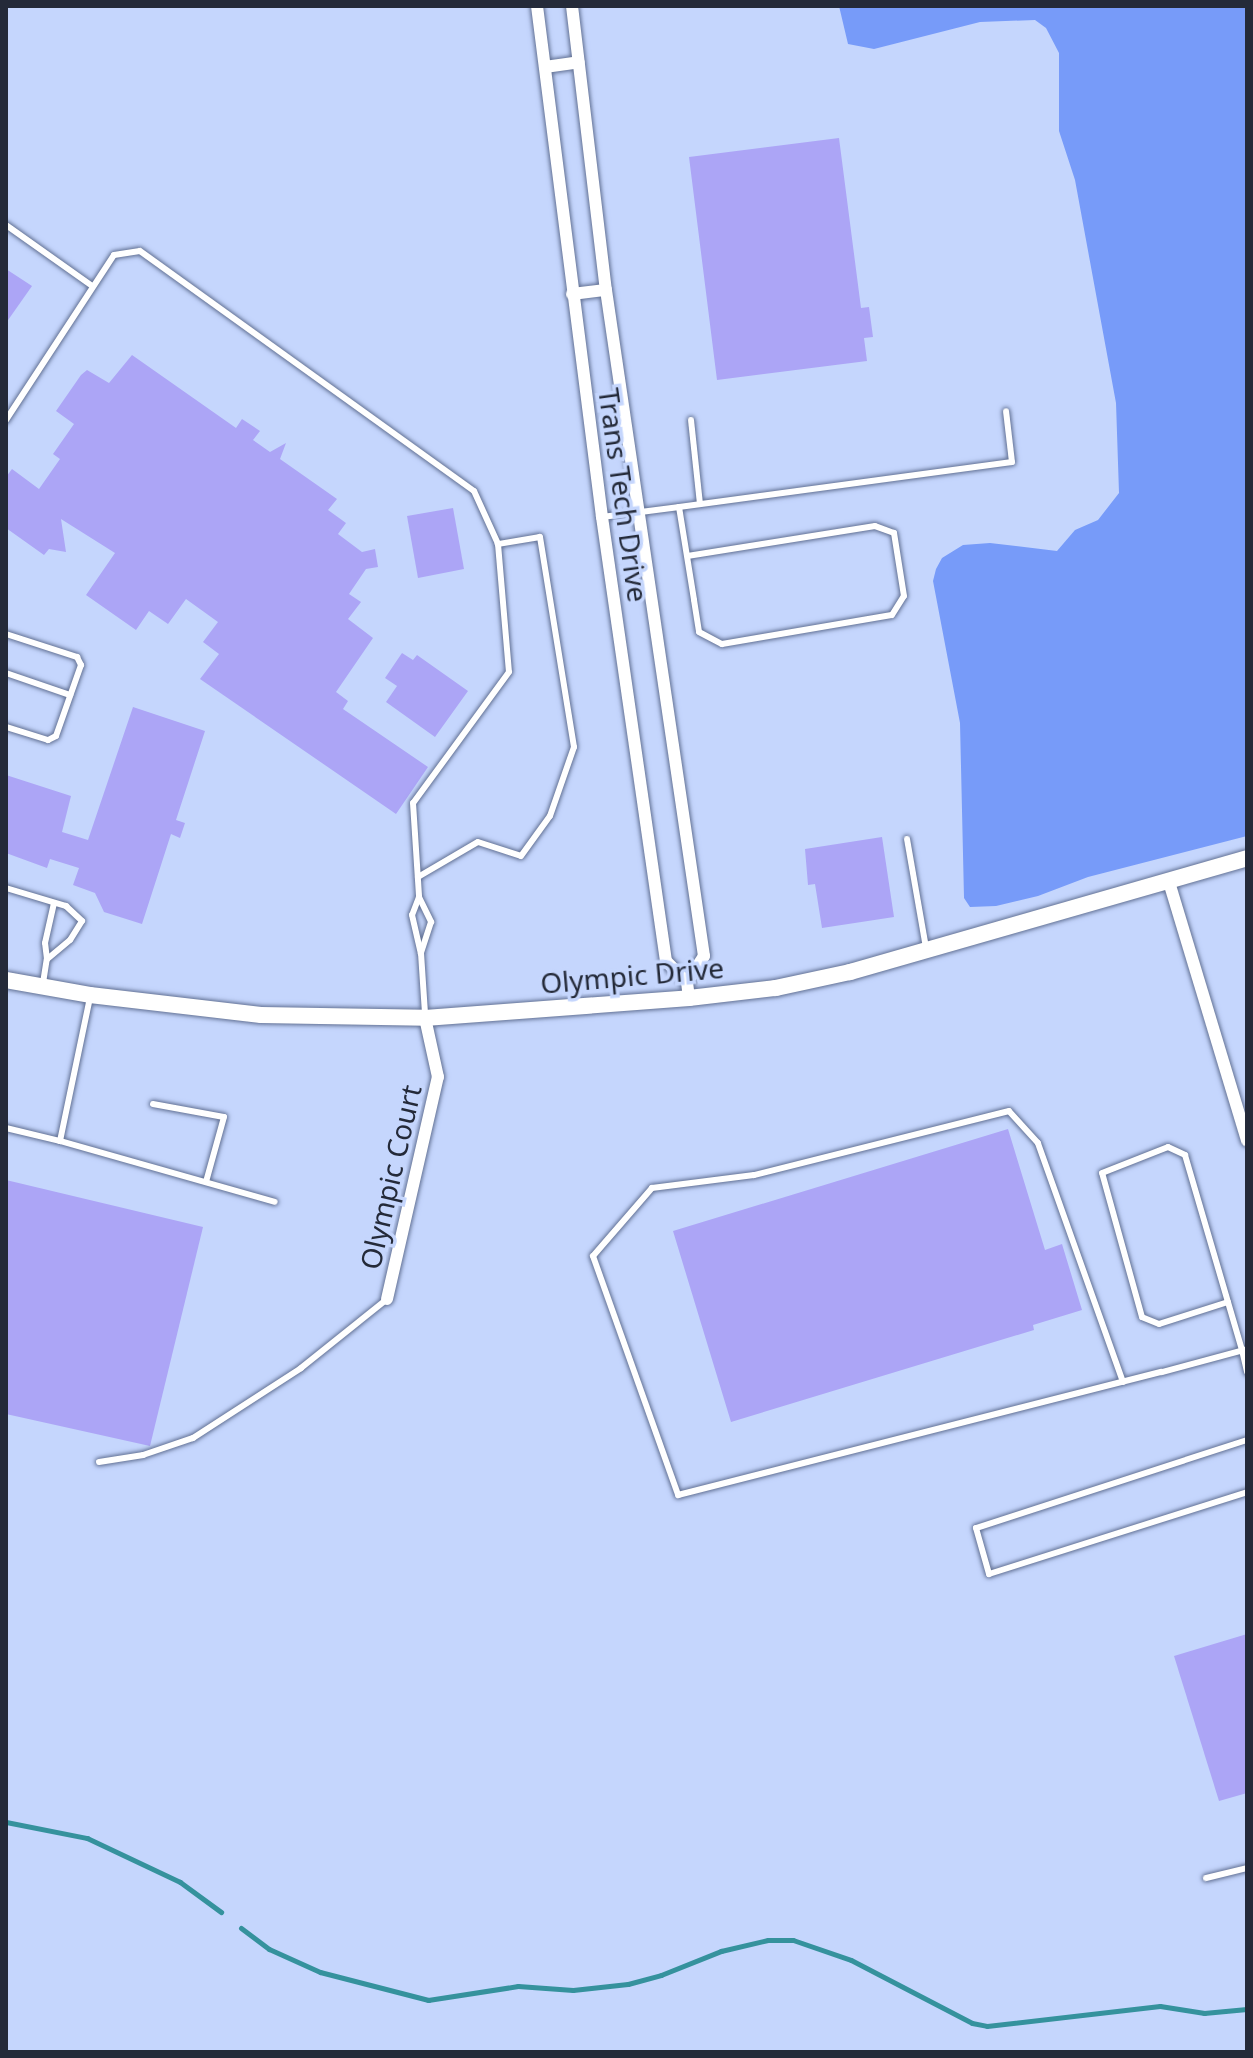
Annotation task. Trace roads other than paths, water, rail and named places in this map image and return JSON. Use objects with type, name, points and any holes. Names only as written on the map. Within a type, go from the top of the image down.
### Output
[{"type":"street","name":"Trans Tech Drive","points":[[537,6],[602,517],[666,961],[688,990],[704,956],[606,290],[572,6]]},
{"type":"street","points":[[545,67],[579,62]]},
{"type":"street","points":[[572,294],[606,290]]},
{"type":"street","name":"Olympic Drive","points":[[6,980],[90,995],[261,1015],[425,1018],[688,990],[776,988],[927,952],[1247,858]]},
{"type":"street","points":[[1169,882],[1247,1141]]},
{"type":"street","name":"Olympic Court","points":[[387,1299],[438,1077],[425,1018]]},
{"type":"lane","points":[[6,225],[92,286]]},
{"type":"lane","points":[[6,420],[114,255],[140,251],[474,491],[498,544],[509,672],[413,803],[419,897],[431,922],[421,953]]},
{"type":"lane","points":[[602,517],[1012,462],[1006,411]]},
{"type":"lane","points":[[691,420],[700,504]]},
{"type":"lane","points":[[679,507],[699,632],[722,644],[892,615],[904,596],[894,533],[875,526],[687,556]]},
{"type":"lane","points":[[418,877],[478,842],[521,856],[550,816],[574,747],[540,537],[498,544]]},
{"type":"lane","points":[[6,634],[77,657],[81,665],[56,736],[48,740],[6,727]]},
{"type":"lane","points":[[6,673],[70,695]]},
{"type":"lane","points":[[907,839],[927,952]]},
{"type":"lane","points":[[6,888],[66,906],[82,921],[70,940],[47,959]]},
{"type":"lane","points":[[419,897],[412,915],[421,953],[425,1018]]},
{"type":"lane","points":[[43,987],[47,959],[45,943],[54,903]]},
{"type":"lane","points":[[60,1141],[90,995]]},
{"type":"lane","points":[[153,1104],[224,1117],[206,1182]]},
{"type":"lane","points":[[1123,1382],[1038,1143],[1009,1111],[754,1175],[652,1188],[593,1256],[678,1495],[1123,1382],[1245,1349]]},
{"type":"lane","points":[[6,1128],[275,1202]]},
{"type":"lane","points":[[1228,1302],[1159,1324],[1142,1317],[1102,1173],[1168,1147],[1185,1155],[1245,1349],[1247,1372]]},
{"type":"lane","points":[[99,1462],[143,1455],[193,1438],[301,1368],[387,1299]]},
{"type":"lane","points":[[1247,1440],[976,1528],[989,1574],[1247,1492]]},
{"type":"lane","points":[[1206,1878],[1247,1868]]},
{"type":"waterway","points":[[6,1822],[87,1838],[180,1882],[221,1912]]},
{"type":"waterway","points":[[241,1928],[269,1949],[320,1972],[428,2000],[518,1986],[573,1990],[628,1984],[661,1975],[721,1951],[768,1940],[793,1940],[851,1960],[972,2023],[987,2026],[1160,2006],[1204,2013],[1247,2009]]}]
